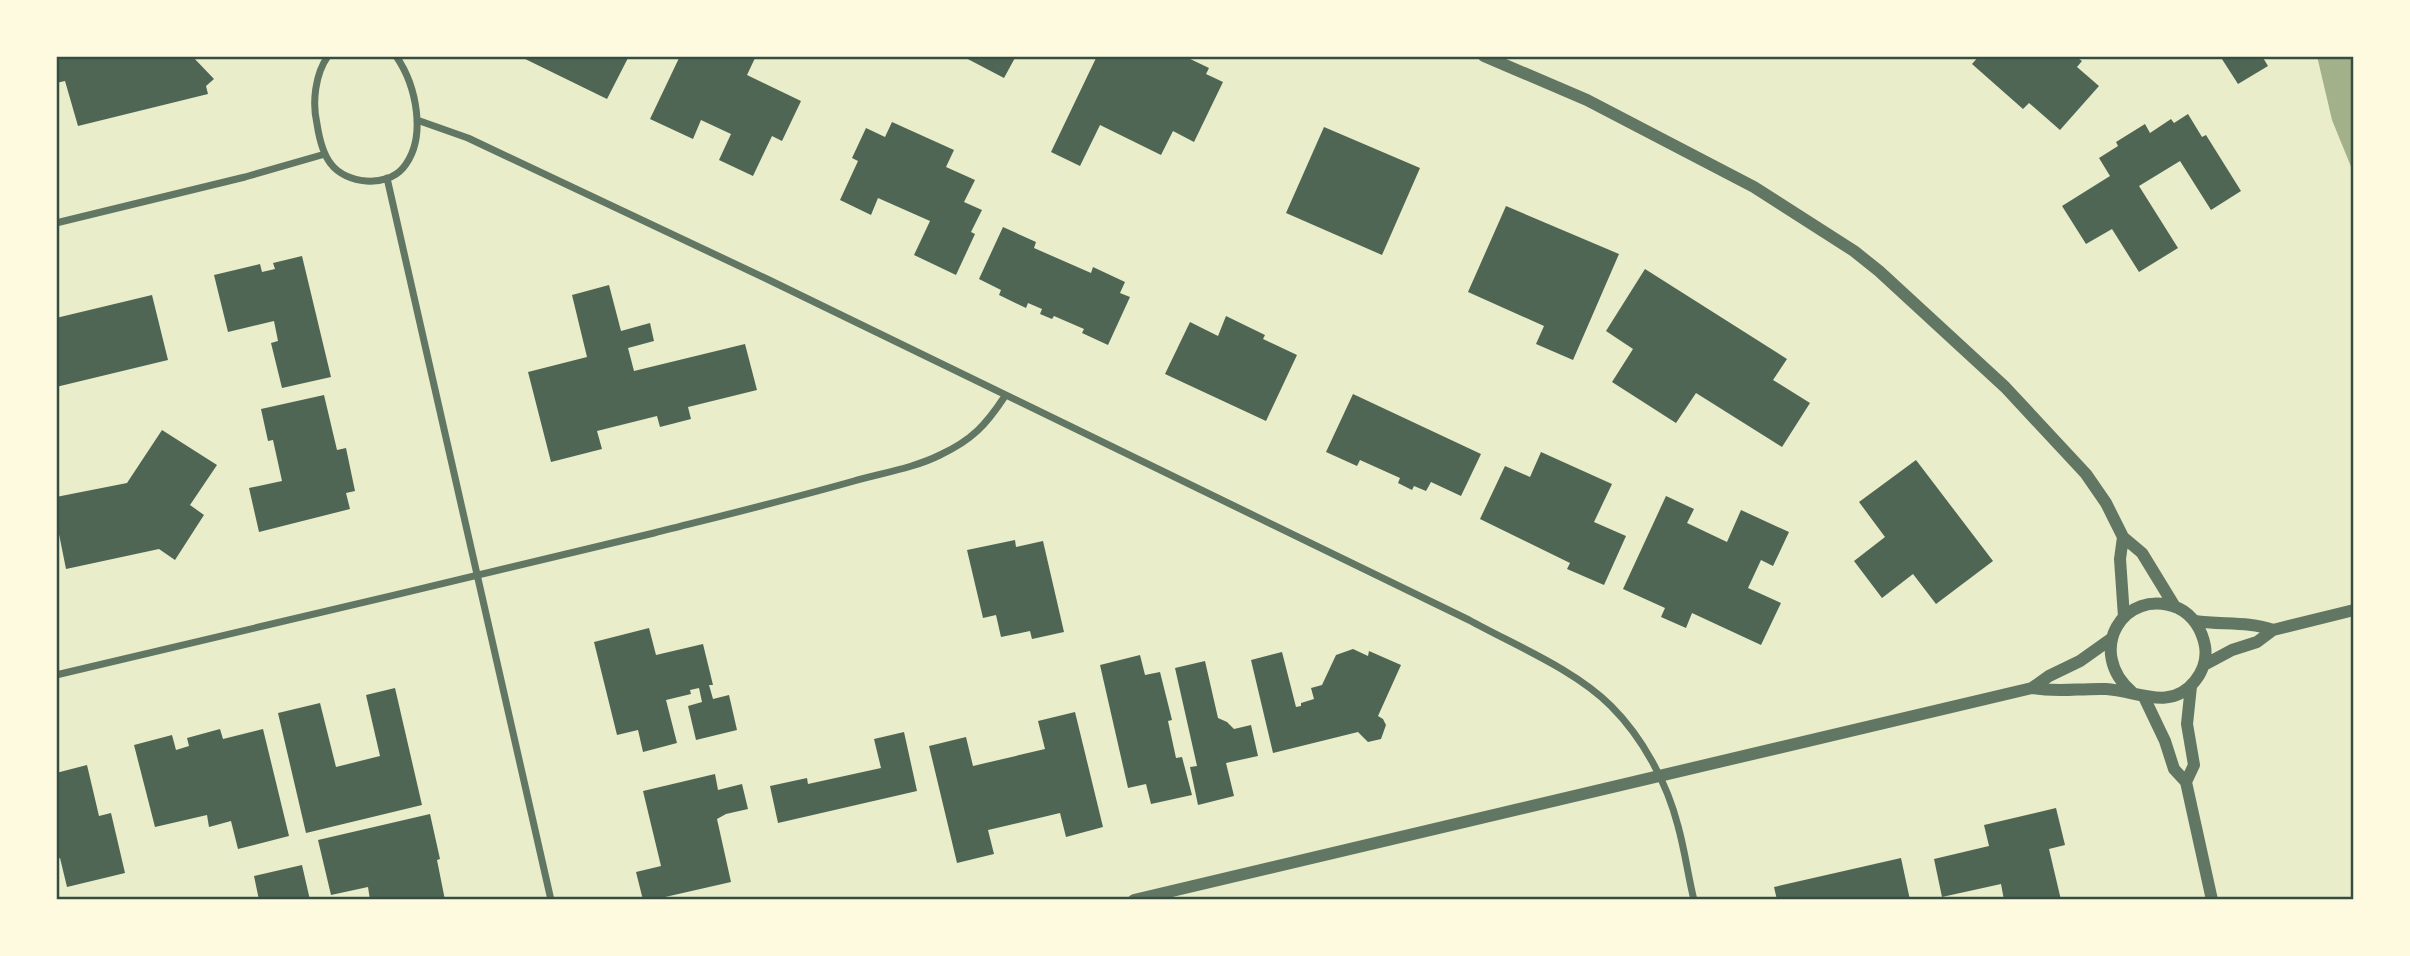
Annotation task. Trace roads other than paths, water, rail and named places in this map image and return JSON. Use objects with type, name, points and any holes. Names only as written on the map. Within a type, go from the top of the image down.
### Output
[{"type":"street","points":[[328,56],[321,69],[316,102],[316,118],[325,154],[341,174],[353,179],[377,181],[402,169],[408,159],[417,120],[414,90],[396,56]]},
{"type":"street","points":[[1484,56],[1587,100],[1695,155],[1754,187],[1854,251],[1942,327],[2048,431],[2096,487],[2123,537],[2142,553],[2175,607],[2195,621],[2225,625],[2255,624],[2273,630]]},
{"type":"street","points":[[417,120],[468,138],[767,279],[1469,620],[1573,677],[1610,705],[1642,745],[1659,775],[1678,824],[1693,900]]},
{"type":"street","points":[[56,223],[233,180],[325,154]]},
{"type":"street","points":[[387,178],[551,900]]},
{"type":"street","points":[[56,675],[803,496],[937,457],[975,435],[987,423],[1005,396]]},
{"type":"street","points":[[2123,537],[2120,559],[2124,617]]},
{"type":"street","points":[[2175,607],[2149,604],[2124,617],[2111,639],[2111,663],[2122,684],[2138,695],[2165,741],[2174,769],[2186,782],[2212,900]]},
{"type":"street","points":[[2203,665],[2232,650],[2258,642],[2273,630],[2354,610]]},
{"type":"street","points":[[2186,782],[2194,765],[2187,724],[2191,685],[2203,665],[2206,650],[2195,621]]},
{"type":"street","points":[[1134,900],[2032,688],[2049,676],[2080,661],[2111,639]]},
{"type":"street","points":[[2032,688],[2052,692],[2090,689],[2169,698],[2191,685]]}]
